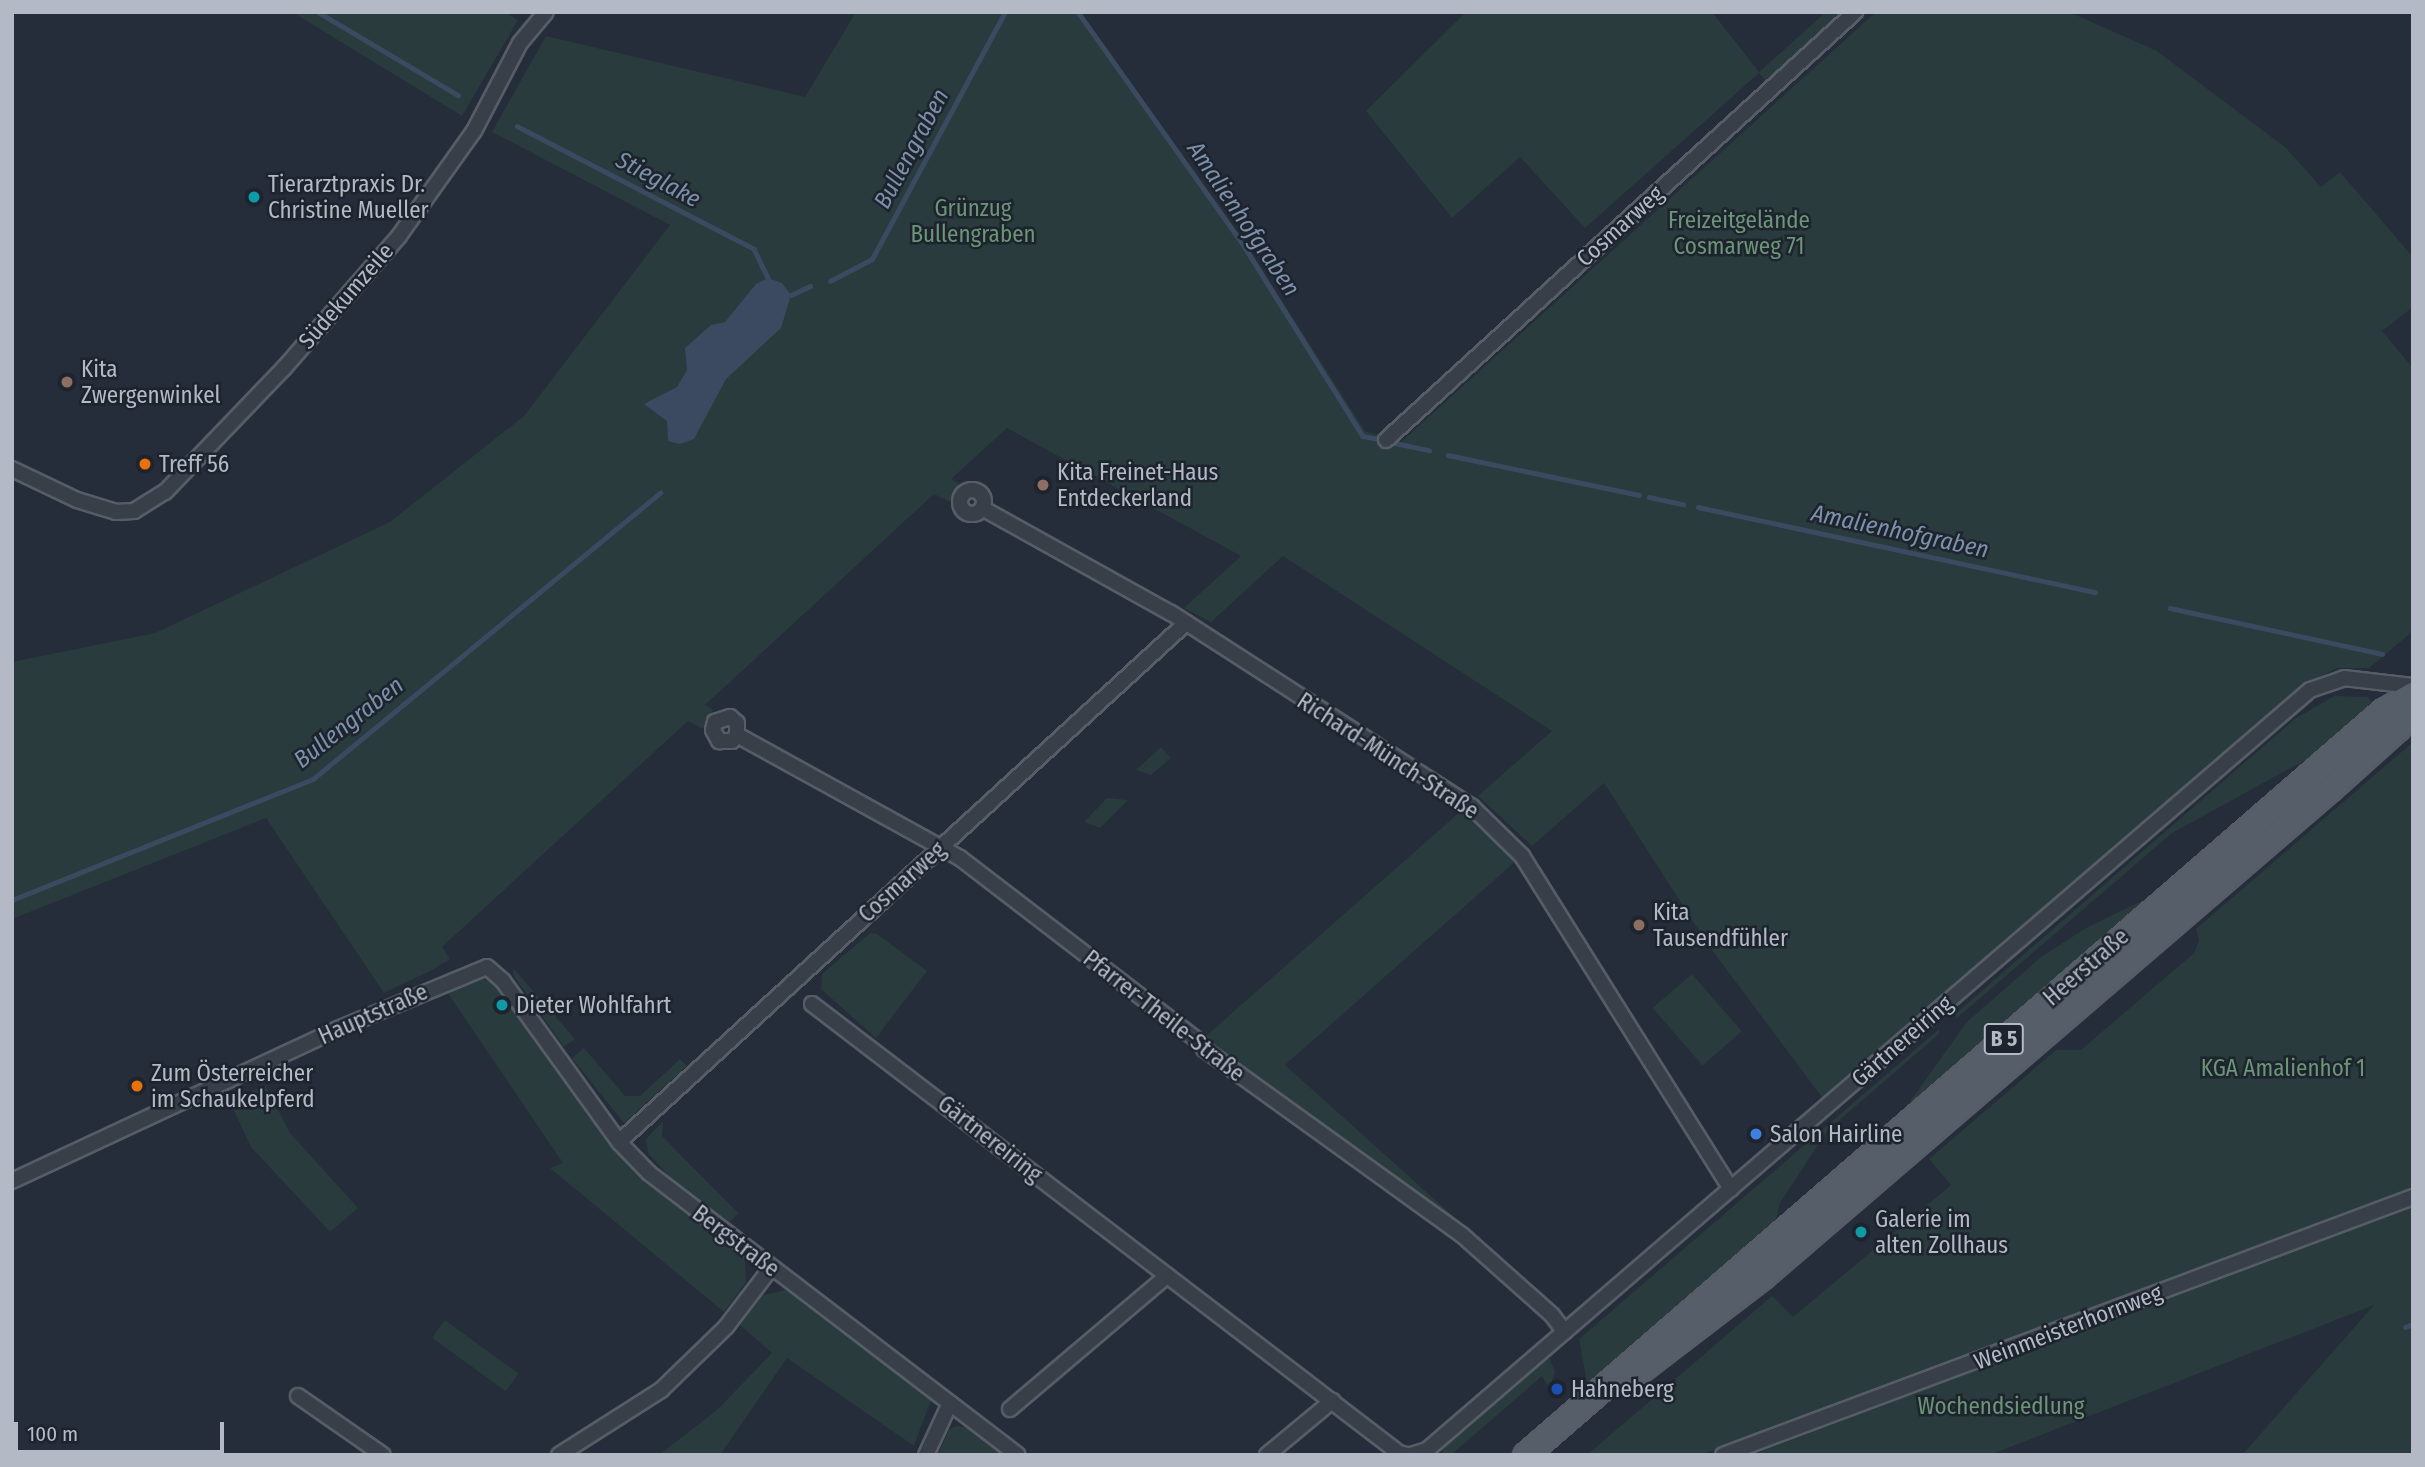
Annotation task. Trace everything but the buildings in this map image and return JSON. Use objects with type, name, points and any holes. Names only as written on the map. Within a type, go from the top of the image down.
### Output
[{"type":"main road","name":"Heerstraße","points":[[1534,1447],[2384,711],[2413,694]]},
{"type":"main road","name":"Heerstraße","points":[[1534,1447],[1762,1277],[2340,780],[2398,728],[2413,700]]},
{"type":"street","name":"Südekumzeile","points":[[12,469],[77,500],[116,512],[149,504],[196,462],[399,236],[474,131],[520,43],[546,12]]},
{"type":"street","name":"Cosmarweg","points":[[1386,440],[1855,12]]},
{"type":"street","name":"Richard-Münch-Straße","points":[[982,509],[1186,623],[1472,807],[1518,850],[1731,1189]]},
{"type":"street","name":"Cosmarweg","points":[[620,1142],[1186,623]]},
{"type":"street","name":"Gärtnereiring","points":[[812,1004],[1332,1401],[1409,1455],[1427,1450],[2309,690],[2344,678],[2413,686]]},
{"type":"street","name":"Pfarrer-Theile-Straße","points":[[737,735],[941,847],[1255,1088],[1462,1235],[1552,1315],[1565,1332]]},
{"type":"street","name":"Hauptstraße","points":[[12,1181],[467,972],[487,967],[503,981]]},
{"type":"street","name":"Bergstraße","points":[[503,981],[620,1142],[649,1174],[1017,1455]]},
{"type":"street","name":"Weinmeisterhornweg","points":[[1723,1455],[2413,1197]]},
{"type":"street","points":[[559,1455],[661,1390],[726,1327],[771,1268]]},
{"type":"street","points":[[1010,1409],[1167,1276]]},
{"type":"street","points":[[298,1396],[383,1455]]},
{"type":"street","points":[[1267,1455],[1332,1401]]},
{"type":"street","points":[[926,1455],[950,1403]]},
{"type":"green space","points":[[292,12],[504,12],[518,20],[462,116]]},
{"type":"green space","points":[[856,12],[1081,12],[1242,238],[1365,431],[1400,443],[1876,12],[2069,12],[2157,51],[2285,147],[2321,187],[2340,172],[2413,257],[2413,307],[2382,331],[2413,368],[2413,631],[2369,668],[2337,668],[2307,683],[1824,1100],[1709,946],[1604,783],[1532,846],[1478,796],[1552,731],[1283,556],[1211,622],[1184,608],[1241,556],[1007,428],[951,479],[960,484],[950,502],[934,494],[705,705],[713,710],[703,729],[688,721],[442,947],[450,959],[434,969],[384,993],[266,818],[12,919],[12,662],[155,633],[390,522],[524,416],[670,225],[492,132],[546,36],[805,97]]},
{"type":"green space","points":[[1466,12],[1712,12],[1759,72],[1826,12],[1847,12],[1768,84],[1759,73],[1585,228],[1520,157],[1452,218],[1366,111]]},
{"type":"green space","points":[[2334,696],[2368,697],[2376,707],[2322,751],[2172,833],[1957,1018],[1955,1014],[2296,718]]},
{"type":"green space","name":"KGA Amalienhof 1","points":[[2413,742],[2413,1187],[1700,1455],[1587,1455],[1772,1296],[1793,1317],[1951,1185],[1929,1159],[2056,1050],[2081,1050],[2194,953],[2199,941],[2196,929]]},
{"type":"green space","points":[[1161,747],[1171,758],[1151,775],[1136,770]]},
{"type":"green space","points":[[2268,797],[1795,1206],[1904,1110],[1966,1023],[2041,957],[2086,928],[2152,896]]},
{"type":"green space","points":[[1107,798],[1128,800],[1100,828],[1084,822]]},
{"type":"green space","points":[[1462,810],[1468,810],[1517,860],[1285,1065],[1482,1242],[1266,1082],[1259,1083],[1205,1043],[1205,1037]]},
{"type":"green space","points":[[870,933],[877,934],[927,971],[876,1038],[821,989],[822,974]]},
{"type":"green space","points":[[514,969],[575,1039],[564,1047],[513,975]]},
{"type":"green space","points":[[1692,974],[1742,1031],[1703,1065],[1653,1008]]},
{"type":"green space","points":[[475,977],[497,984],[623,1158],[745,1258],[746,1282],[724,1312],[550,1168],[563,1163],[445,989]]},
{"type":"green space","points":[[1939,1029],[1939,1034],[1827,1131],[1780,1203],[1774,1227],[1587,1383],[1579,1339]]},
{"type":"green space","points":[[584,1048],[625,1096],[640,1096],[680,1059],[687,1066],[624,1123],[572,1058]]},
{"type":"green space","points":[[265,1085],[290,1133],[358,1208],[330,1232],[251,1147],[230,1102]]},
{"type":"green space","points":[[663,1121],[662,1136],[738,1213],[730,1222],[673,1181],[648,1153],[646,1139]]},
{"type":"green space","name":"Wochendsiedlung","points":[[2413,1204],[2413,1455],[2242,1455],[2374,1305],[1990,1455],[1752,1455]]},
{"type":"green space","points":[[786,1290],[931,1400],[914,1446],[787,1358],[720,1455],[659,1455],[717,1410],[772,1353],[740,1325],[763,1295]]},
{"type":"green space","points":[[445,1320],[519,1373],[506,1391],[432,1338]]},
{"type":"green space","points":[[1548,1355],[1555,1372],[1551,1384],[1548,1386],[1542,1376],[1451,1455],[1443,1455],[1442,1447]]},
{"type":"green space","points":[[956,1426],[970,1428],[1005,1455],[938,1455],[949,1429]]},
{"type":"water","points":[[768,278],[782,283],[791,295],[781,328],[726,379],[694,439],[680,444],[668,441],[667,421],[644,404],[677,387],[687,370],[685,348],[711,325],[725,322],[756,284]]},
{"type":"waterway","name":"Stieglake","points":[[318,12],[458,95]]},
{"type":"waterway","name":"Bullengraben","points":[[830,281],[872,259],[1005,12]]},
{"type":"waterway","name":"Amalienhofgraben","points":[[1078,12],[1241,241],[1363,436],[1379,439]]},
{"type":"waterway","name":"Stieglake","points":[[517,126],[754,249],[768,278]]},
{"type":"waterway","name":"Bullengraben","points":[[791,295],[810,286]]},
{"type":"waterway","name":"Amalienhofgraben","points":[[1395,443],[1429,450]]},
{"type":"waterway","name":"Amalienhofgraben","points":[[1448,455],[1639,495]]},
{"type":"waterway","name":"Bullengraben","points":[[12,900],[313,779],[660,493]]},
{"type":"waterway","name":"Amalienhofgraben","points":[[1649,497],[1683,504]]},
{"type":"waterway","name":"Amalienhofgraben","points":[[1698,507],[2095,592]]},
{"type":"waterway","name":"Amalienhofgraben","points":[[2170,608],[2382,654]]},
{"type":"waterway","points":[[2405,1327],[2413,1324]]},
{"type":"place","name":"Tierarztpraxis Dr. Christine Mueller","points":[[254,197]]},
{"type":"place","name":"Kita Zwergenwinkel","points":[[67,382]]},
{"type":"place","name":"Treff 56","points":[[145,464]]},
{"type":"place","name":"Kita Freinet-Haus Entdeckerland","points":[[1043,485]]},
{"type":"place","name":"Kita Tausendfühler","points":[[1639,925]]},
{"type":"place","name":"Dieter Wohlfahrt","points":[[502,1005]]},
{"type":"place","name":"Zum Österreicher im Schaukelpferd","points":[[137,1086]]},
{"type":"place","name":"Salon Hairline","points":[[1756,1134]]},
{"type":"place","name":"Galerie im alten Zollhaus","points":[[1861,1232]]},
{"type":"place","name":"Hahneberg","points":[[1557,1389]]},
{"type":"park label","name":"Grünzug Bullengraben","points":[[973,221]]},
{"type":"park label","name":"Freizeitgelände Cosmarweg 71","points":[[1739,233]]}]
